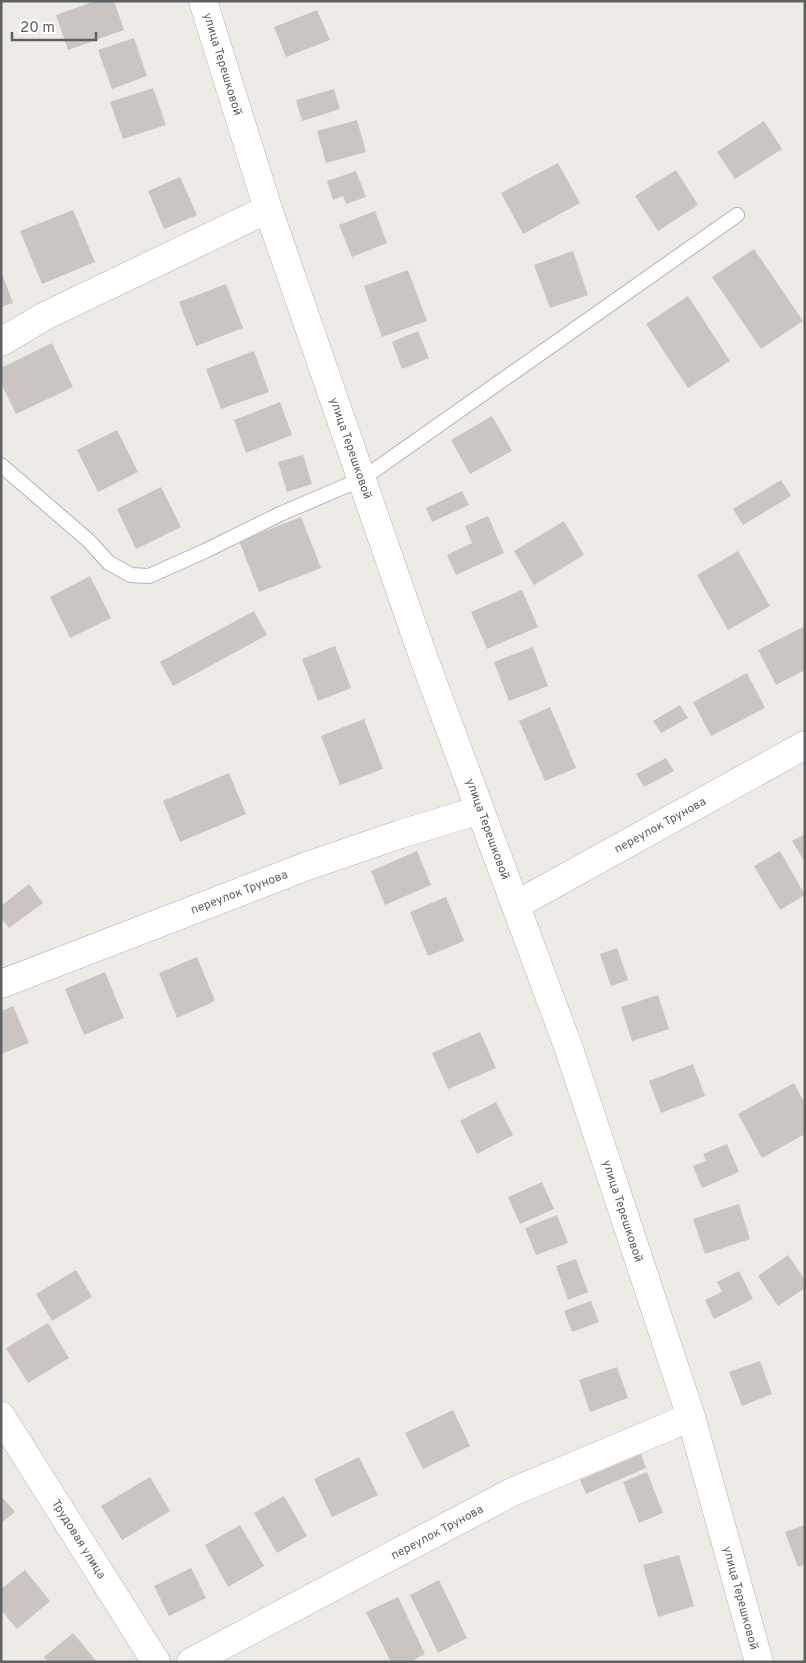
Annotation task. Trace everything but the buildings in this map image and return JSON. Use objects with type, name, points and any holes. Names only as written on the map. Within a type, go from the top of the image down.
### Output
[{"type":"street","name":"улица Терешковой","points":[[203,1],[268,209],[424,659],[568,1049],[691,1417],[759,1662]]},
{"type":"street","points":[[1,342],[45,316],[268,209]]},
{"type":"street","name":"переулок Трунова","points":[[516,905],[805,745]]},
{"type":"street","name":"переулок Трунова","points":[[1,984],[307,866],[480,810]]},
{"type":"street","name":"Трудовая улица","points":[[1,1416],[156,1662]]},
{"type":"street","name":"переулок Трунова","points":[[191,1662],[512,1492],[691,1417]]},
{"type":"lane","points":[[1,466],[89,541],[108,564],[131,575],[148,576],[205,551],[280,514],[362,479],[737,215]]}]
